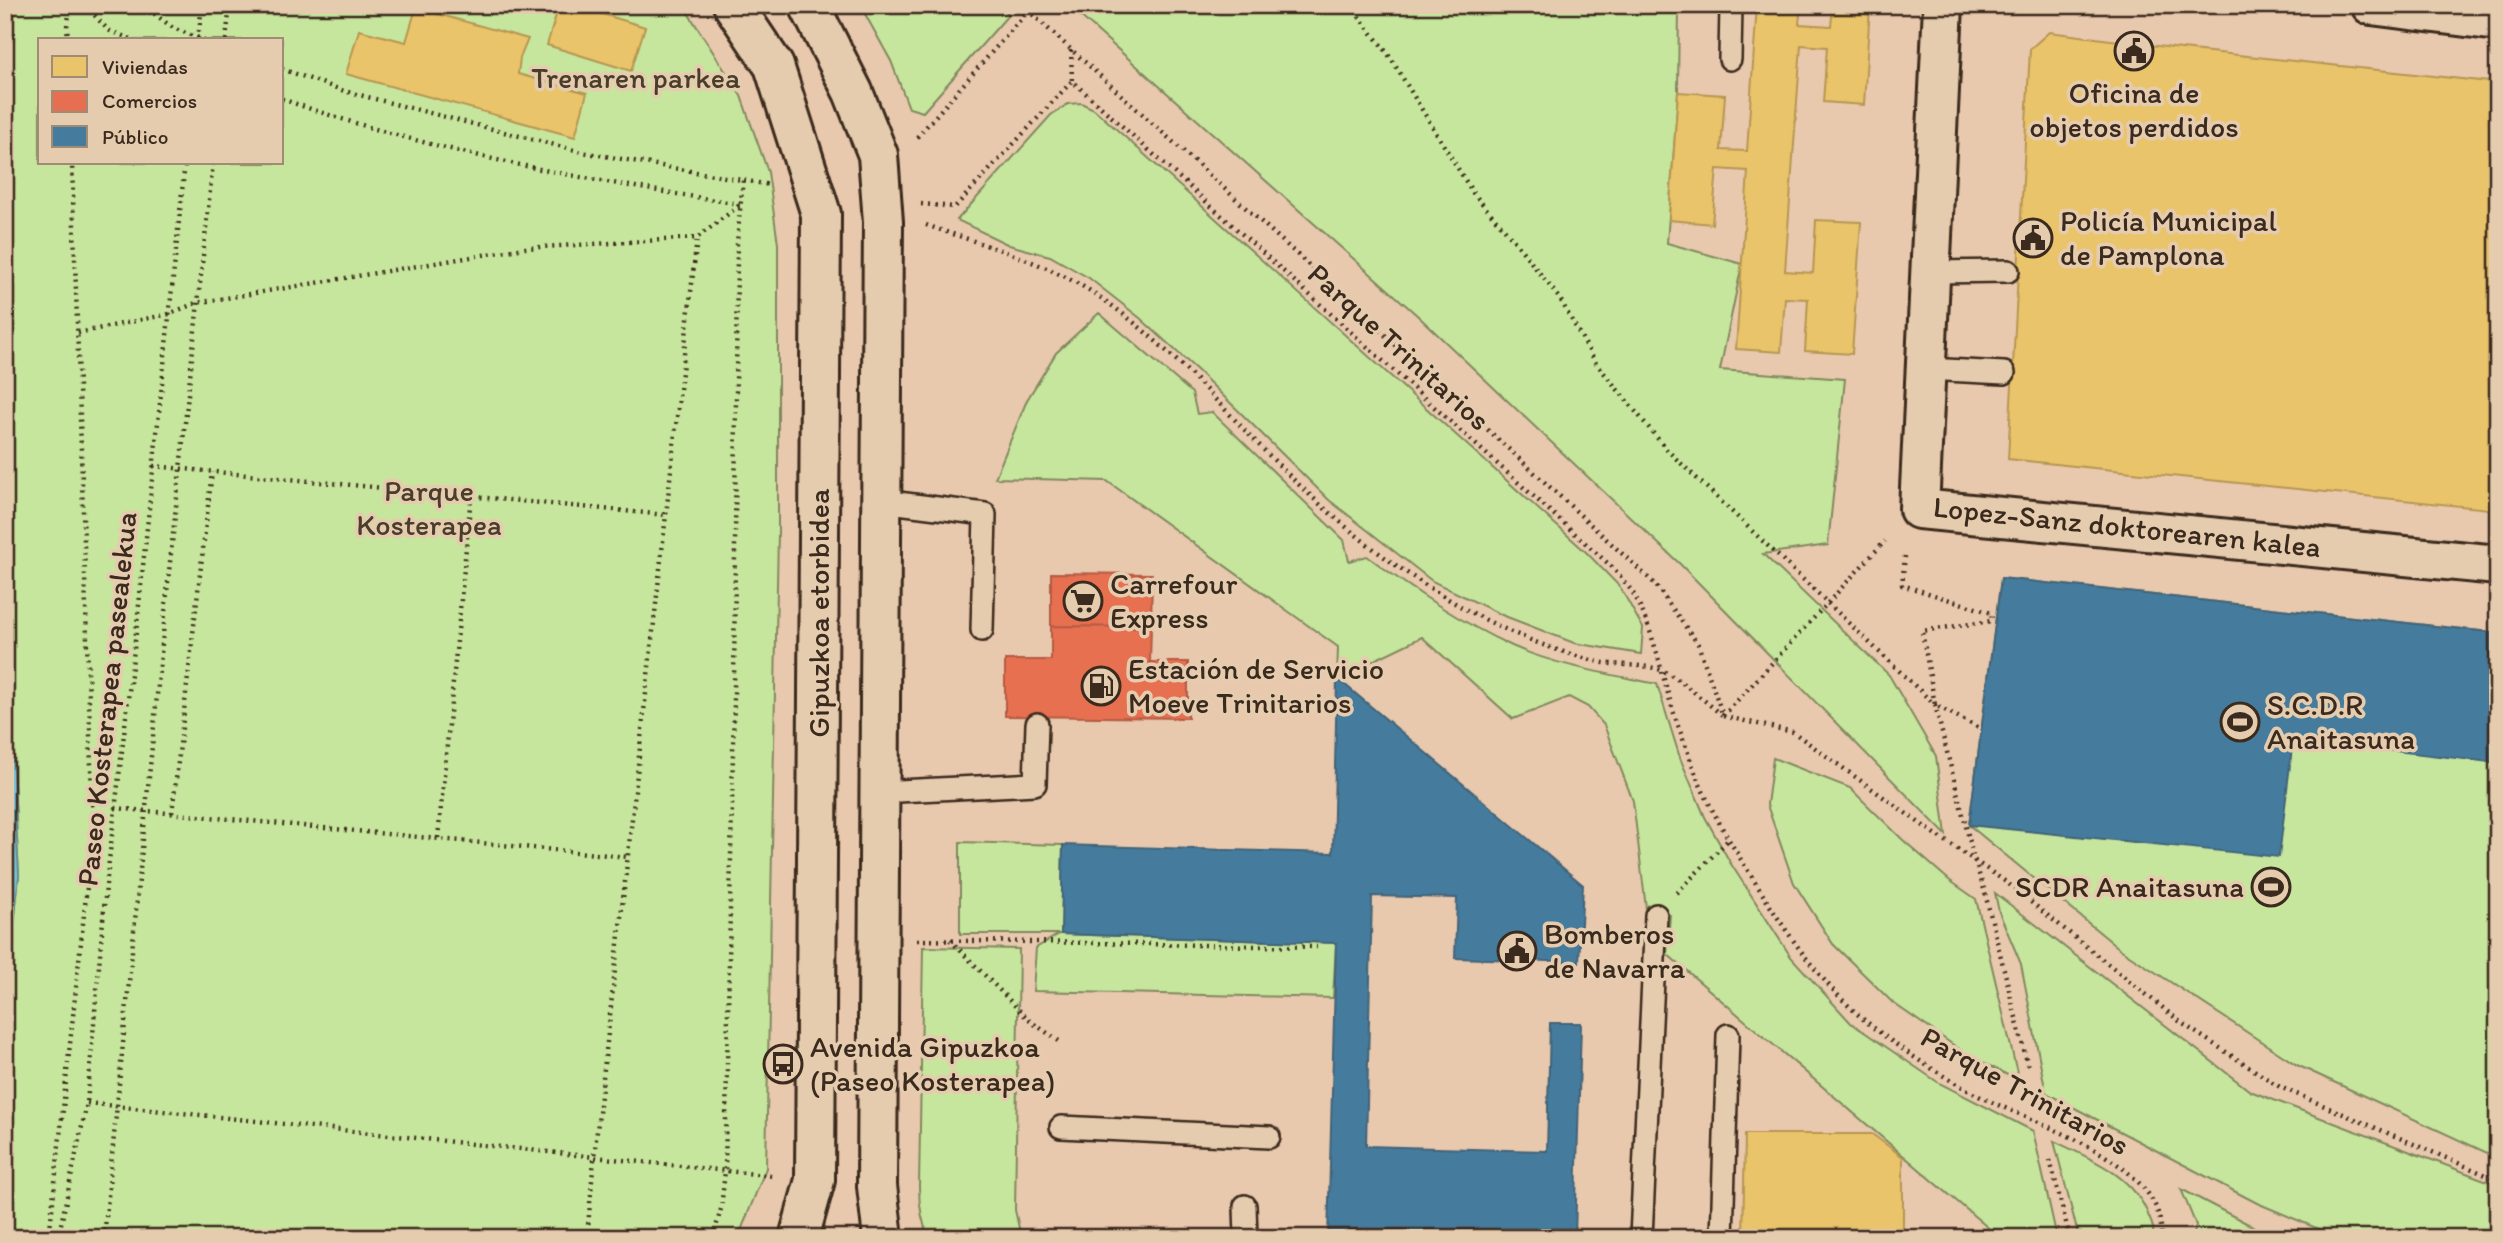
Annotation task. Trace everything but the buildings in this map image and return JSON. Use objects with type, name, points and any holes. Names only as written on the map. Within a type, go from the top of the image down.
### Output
[{"type":"street","name":"Gipuzkoa etorbidea","points":[[733,5],[774,66],[821,214],[815,1180],[799,1238]]},
{"type":"street","name":"Gipuzkoa etorbidea","points":[[809,5],[853,92],[878,155],[883,222],[877,1186],[883,1238]]},
{"type":"street","name":"Lopez-Sanz doktorearen kalea","points":[[1943,5],[1919,509],[2498,565]]},
{"type":"street","points":[[2371,5],[2498,21]]},
{"type":"lane","points":[[1730,59],[1731,5]]},
{"type":"lane","points":[[1930,272],[2008,271]]},
{"type":"lane","points":[[1926,369],[2004,373]]},
{"type":"lane","points":[[883,501],[985,514],[982,630]]},
{"type":"lane","points":[[879,792],[1035,785],[1037,724]]},
{"type":"lane","points":[[1641,1238],[1656,915]]},
{"type":"lane","points":[[1723,1238],[1728,1035]]},
{"type":"lane","points":[[1061,1127],[1269,1137]]},
{"type":"lane","points":[[1245,1206],[1246,1238]]},
{"type":"path","points":[[68,38],[71,5]]},
{"type":"path","points":[[85,5],[108,30],[128,38]]},
{"type":"path","points":[[143,5],[173,28],[198,38]]},
{"type":"path","points":[[200,38],[202,5]]},
{"type":"path","points":[[226,38],[230,5]]},
{"type":"path","points":[[1022,5],[1654,583],[1698,644],[1723,716]]},
{"type":"path","points":[[1350,5],[1388,54],[1473,193],[1560,299],[1596,363],[1667,450],[1935,705],[1981,729]]},
{"type":"path","points":[[917,137],[1028,11]]},
{"type":"path","points":[[955,206],[1072,81],[1070,50]]},
{"type":"path","points":[[284,70],[344,91],[582,152],[783,187]]},
{"type":"path","name":"Parque Trinitarios","points":[[1072,81],[1612,566],[1636,598],[1663,670],[1671,706],[1698,780],[1728,839],[1802,955],[1850,1007],[1874,1028],[1973,1093],[2078,1140],[2126,1171],[2147,1192],[2158,1208],[2162,1225],[2161,1238]]},
{"type":"path","points":[[284,100],[458,153],[588,179],[741,204]]},
{"type":"path","points":[[49,1238],[93,831],[72,164]]},
{"type":"path","name":"Paseo Kosterapea pasealekua","points":[[58,1238],[86,1103],[185,164]]},
{"type":"path","points":[[104,1238],[212,164]]},
{"type":"path","points":[[713,1238],[721,1209],[725,1171],[734,741],[737,242],[743,180]]},
{"type":"path","points":[[78,333],[169,314],[196,303],[525,248],[697,237],[741,204]]},
{"type":"path","points":[[926,225],[1056,272],[1102,298],[1159,343],[1290,477],[1341,522],[1377,553],[1439,594],[1492,624],[1560,650],[1598,662],[1663,670],[1723,716],[1793,732],[2006,882],[2183,1024],[2280,1087],[2498,1180]]},
{"type":"path","points":[[587,1238],[697,237]]},
{"type":"path","points":[[153,466],[666,515]]},
{"type":"path","points":[[172,813],[212,472]]},
{"type":"path","points":[[438,838],[471,496]]},
{"type":"path","points":[[1723,716],[1885,541]]},
{"type":"path","points":[[1905,556],[1902,585],[1992,613],[1991,621],[1922,631],[1935,705],[2029,1070]]},
{"type":"path","points":[[115,808],[628,857]]},
{"type":"path","points":[[1656,915],[1728,839]]},
{"type":"path","points":[[912,940],[1317,947]]},
{"type":"path","points":[[950,940],[1030,1021],[1062,1043]]},
{"type":"path","points":[[86,1103],[774,1176]]},
{"type":"path","points":[[2050,1160],[2070,1238]]},
{"type":"green space","name":"Parque Kosterapea","points":[[5,5],[683,5],[741,96],[768,172],[778,244],[778,532],[766,1168],[738,1238],[5,1238],[5,1013],[19,875],[5,621]]},
{"type":"green space","points":[[860,5],[999,5],[1009,14],[923,112],[909,108],[891,61]]},
{"type":"green space","points":[[1068,5],[1679,5],[1678,92],[1667,243],[1742,264],[1720,370],[1845,379],[1828,545],[1763,554],[1889,675],[1936,756],[1946,835],[1681,565],[1418,316]]},
{"type":"green space","points":[[1081,103],[1094,109],[1586,552],[1620,587],[1643,628],[1641,654],[1574,643],[1502,615],[1432,581],[1329,500],[1198,371],[1140,318],[1089,278],[1050,256],[1009,245],[957,220],[1051,115],[1068,104]]},
{"type":"green space","points":[[1099,313],[1192,393],[1197,414],[1212,412],[1344,540],[1349,561],[1367,556],[1455,616],[1529,653],[1583,669],[1657,684],[1680,758],[1705,817],[1731,864],[1791,957],[1851,1023],[1939,1083],[2033,1131],[2057,1238],[2000,1238],[1667,954],[1670,915],[1646,908],[1633,801],[1604,725],[1588,707],[1569,697],[1513,719],[1422,637],[1337,678],[1338,647],[1107,481],[995,478],[1027,400],[1056,353]]},
{"type":"green space","name":"SCDR Anaitasuna","points":[[2001,578],[2498,633],[2498,1158],[2297,1065],[2120,949],[1969,825]]},
{"type":"green space","points":[[1773,758],[1850,788],[1903,840],[1949,880],[1976,899],[2019,1081],[1965,1053],[1893,1003],[1833,944],[1794,883],[1767,805]]},
{"type":"green space","points":[[960,842],[1063,845],[1061,934],[1336,943],[1333,998],[1033,991],[1036,948],[1059,934],[960,934]]},
{"type":"green space","points":[[1995,893],[2250,1091],[2498,1185],[2498,1238],[2340,1238],[2257,1203],[2046,1093],[2021,964],[1999,912]]},
{"type":"green space","points":[[923,947],[1019,949],[1015,1210],[1019,1228],[1025,1238],[929,1238],[924,1225],[919,1187]]},
{"type":"green space","points":[[2054,1141],[2082,1154],[2122,1179],[2142,1203],[2151,1222],[2152,1238],[2079,1238]]},
{"type":"green space","points":[[2181,1189],[2275,1238],[2193,1238],[2196,1225]]},
{"type":"water","points":[[5,621],[19,875],[5,1013]]},
{"type":"place","name":"Oficina de objetos perdidos","points":[[2134,51]]},
{"type":"place","name":"Policía Municipal de Pamplona","points":[[2033,238]]},
{"type":"place","name":"Carrefour Express","points":[[1083,601]]},
{"type":"place","name":"Estación de Servicio Moeve Trinitarios","points":[[1101,686]]},
{"type":"place","name":"S.C.D.R Anaitasuna","points":[[2240,722]]},
{"type":"place","name":"SCDR Anaitasuna","points":[[2271,887]]},
{"type":"place","name":"Bomberos de Navarra","points":[[1517,951]]},
{"type":"place","name":"Avenida Gipuzkoa (Paseo Kosterapea)","points":[[783,1064]]},
{"type":"park label","name":"Trenaren parkea","points":[[636,78]]}]
